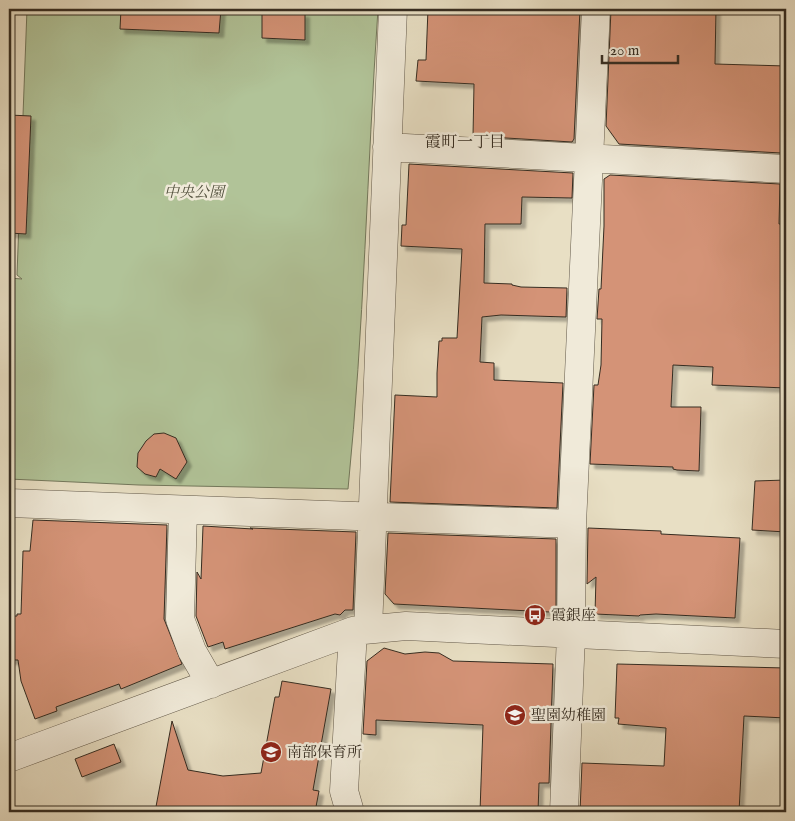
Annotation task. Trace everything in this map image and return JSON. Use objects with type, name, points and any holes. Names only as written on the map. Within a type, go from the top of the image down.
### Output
[{"type":"street","points":[[350,812],[344,791],[372,516],[393,9]]},
{"type":"street","points":[[564,812],[571,634],[572,524],[596,9]]},
{"type":"street","points":[[387,147],[786,169]]},
{"type":"street","points":[[9,503],[572,524]]},
{"type":"street","points":[[183,510],[180,619],[192,651],[211,684]]},
{"type":"street","points":[[9,758],[360,630],[406,626],[786,644]]},
{"type":"green space","name":"中央公園","points":[[27,9],[378,9],[362,309],[348,489],[139,485],[9,479],[9,278],[22,279],[17,275]]},
{"type":"building","points":[[121,9],[221,9],[219,33],[120,29]]},
{"type":"building","points":[[428,9],[580,9],[574,139],[572,142],[473,136],[474,84],[416,81],[418,60],[426,60]]},
{"type":"building","points":[[611,9],[716,9],[715,64],[786,66],[786,149],[781,149],[781,153],[619,144],[606,126]]},
{"type":"building","points":[[262,12],[305,13],[305,40],[262,38]]},
{"type":"building","points":[[9,115],[31,116],[26,234],[9,233]]},
{"type":"building","points":[[409,164],[573,173],[572,198],[522,197],[521,224],[485,224],[484,283],[512,284],[521,287],[567,288],[566,317],[501,315],[482,317],[480,362],[494,363],[494,380],[563,383],[557,508],[390,502],[395,395],[437,397],[439,341],[442,341],[442,338],[457,338],[462,249],[401,246],[402,225],[406,225]]},
{"type":"building","points":[[610,175],[780,184],[779,224],[786,224],[786,388],[712,385],[713,367],[673,365],[671,407],[701,407],[699,471],[677,470],[673,469],[673,467],[590,464],[594,385],[598,385],[601,365],[602,319],[597,319],[599,289],[601,289],[604,179]]},
{"type":"building","points":[[164,433],[176,438],[187,462],[176,479],[160,469],[156,477],[145,474],[137,467],[138,453],[146,441],[154,434]]},
{"type":"building","points":[[786,480],[786,532],[752,530],[755,481]]},
{"type":"building","points":[[33,520],[167,525],[164,619],[182,664],[121,689],[119,684],[56,707],[57,711],[35,719],[21,681],[18,660],[9,660],[9,616],[21,614],[23,551],[30,551]]},
{"type":"building","points":[[203,526],[356,532],[353,610],[345,610],[340,615],[335,614],[225,649],[223,642],[208,647],[196,616],[197,572],[201,579]]},
{"type":"building","points":[[588,528],[661,531],[661,534],[740,538],[735,618],[656,614],[639,616],[595,614],[596,577],[587,584]]},
{"type":"building","points":[[388,533],[556,539],[556,608],[550,612],[394,604],[385,594]]},
{"type":"building","points":[[384,648],[405,654],[439,653],[453,661],[553,664],[549,783],[539,783],[538,812],[480,812],[483,725],[376,720],[376,735],[363,734],[367,661]]},
{"type":"building","points":[[617,664],[786,668],[786,718],[744,716],[739,812],[580,812],[582,763],[664,766],[666,728],[618,724],[619,718],[615,718]]},
{"type":"building","points":[[282,681],[331,689],[313,790],[319,791],[315,812],[155,812],[172,721],[188,770],[223,776],[261,773],[275,697],[279,697]]},
{"type":"building","points":[[114,744],[121,762],[82,777],[75,759]]},
{"type":"place","name":"霞銀座","points":[[535,615]]},
{"type":"place","name":"聖園幼稚園","points":[[515,715]]},
{"type":"place","name":"南部保育所","points":[[271,752]]},
{"type":"district","name":"霞町一丁目","points":[[465,141]]}]
